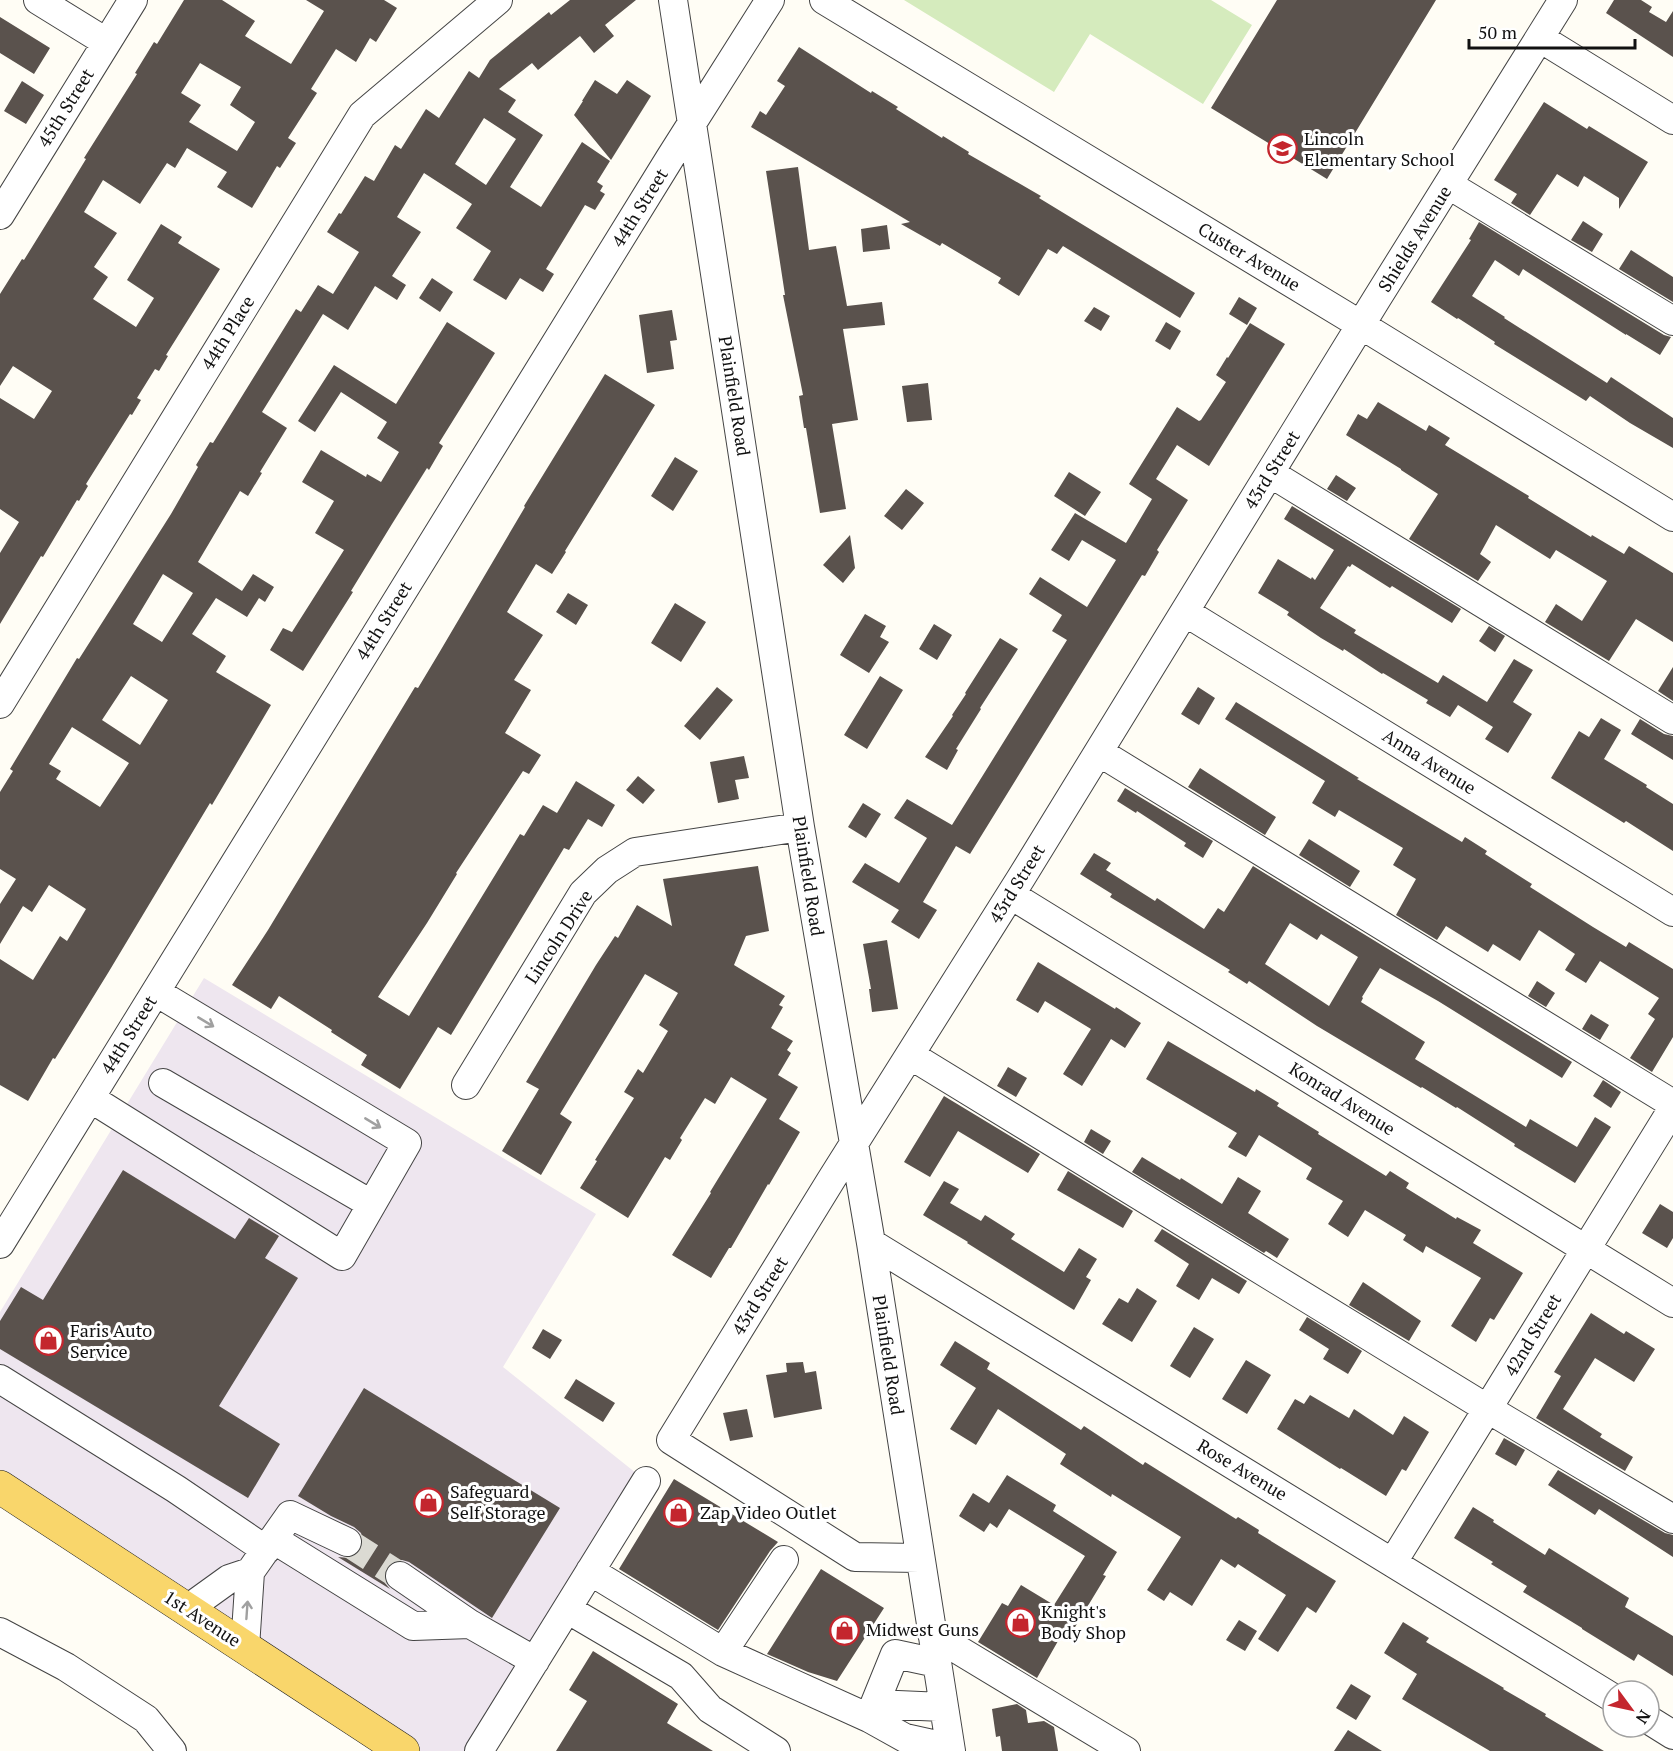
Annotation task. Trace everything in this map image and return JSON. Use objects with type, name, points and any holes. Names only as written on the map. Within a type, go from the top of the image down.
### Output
[{"type":"main road","name":"1st Avenue","points":[[0,1487],[404,1751]]},
{"type":"street","points":[[39,0],[106,42]]},
{"type":"street","name":"45th Street","points":[[0,215],[132,0]]},
{"type":"street","name":"44th Place","points":[[0,704],[362,115],[498,0]]},
{"type":"street","name":"Plainfield Road","points":[[673,0],[800,827],[871,1243],[950,1750]]},
{"type":"street","name":"44th Street","points":[[0,1244],[770,0]]},
{"type":"street","name":"Custer Avenue","points":[[824,0],[1361,325],[1673,518]]},
{"type":"street","name":"Shields Avenue","points":[[1361,325],[1563,0]]},
{"type":"street","points":[[1540,38],[1673,120]]},
{"type":"street","points":[[1449,184],[1673,321]]},
{"type":"street","name":"43rd Street","points":[[919,1558],[855,1557],[671,1440],[1011,895],[1361,325]]},
{"type":"street","points":[[1270,473],[1673,720]]},
{"type":"street","name":"Anna Avenue","points":[[1185,612],[1673,912]]},
{"type":"street","points":[[1099,752],[1673,1106]]},
{"type":"street","name":"Lincoln Drive","points":[[466,1085],[583,893],[607,870],[635,852],[800,827]]},
{"type":"street","name":"Konrad Avenue","points":[[1011,895],[1673,1303]]},
{"type":"street","points":[[90,1098],[342,1256],[406,1143],[156,992]]},
{"type":"street","points":[[910,1055],[1488,1408],[1673,1518]]},
{"type":"street","points":[[163,1083],[371,1204]]},
{"type":"street","name":"42nd Street","points":[[1393,1562],[1673,1106]]},
{"type":"street","name":"Rose Avenue","points":[[871,1243],[1601,1691]]},
{"type":"street","points":[[0,1379],[176,1489],[263,1554],[414,1626],[470,1624]]},
{"type":"street","points":[[479,1751],[646,1481]]},
{"type":"street","points":[[186,1610],[263,1554],[290,1515],[347,1542]]},
{"type":"street","points":[[245,1647],[263,1554]]},
{"type":"street","points":[[723,1652],[784,1560]]},
{"type":"street","points":[[590,1571],[723,1652],[872,1711],[905,1738],[950,1750]]},
{"type":"street","points":[[400,1576],[470,1624],[535,1660]]},
{"type":"street","points":[[567,1609],[681,1676],[710,1709],[776,1751]]},
{"type":"street","points":[[0,1632],[66,1667],[146,1719],[172,1751]]},
{"type":"street","points":[[932,1634],[1126,1751]]},
{"type":"street","points":[[872,1711],[895,1654],[937,1663]]},
{"type":"street","points":[[872,1711],[944,1707]]},
{"type":"shaded area","points":[[204,978],[596,1214],[503,1367],[646,1481],[479,1751],[406,1751],[0,1476],[0,1312]]},
{"type":"green space","points":[[904,0],[1211,0],[1252,25],[1203,104],[1090,34],[1054,92]]},
{"type":"building","points":[[184,0],[222,0],[255,21],[245,36],[291,64],[324,11],[306,0],[384,0],[397,8],[376,42],[370,38],[356,62],[336,49],[311,89],[317,93],[288,138],[296,143],[280,168],[277,166],[252,208],[217,187],[227,172],[187,148],[175,168],[167,163],[140,204],[103,180],[84,212],[117,233],[94,267],[108,277],[93,299],[136,327],[154,298],[127,280],[161,224],[182,237],[178,243],[220,269],[166,355],[168,356],[159,371],[155,369],[137,398],[141,400],[132,415],[130,414],[86,484],[88,486],[79,501],[77,500],[43,557],[41,556],[0,624],[0,553],[19,522],[0,509],[0,398],[34,419],[52,391],[13,366],[0,386],[0,294],[58,205],[154,42],[157,44]],"holes":[[[200,63],[241,87],[230,105],[255,122],[237,151],[189,122],[201,105],[181,93]]]},
{"type":"building","points":[[570,0],[636,0],[605,25],[614,36],[594,53],[580,36],[538,70],[532,63],[499,89],[516,100],[508,112],[543,135],[510,187],[541,207],[582,142],[610,161],[597,182],[603,186],[600,191],[605,194],[595,210],[585,205],[546,269],[554,274],[543,292],[520,278],[506,300],[473,280],[491,251],[456,228],[472,204],[424,173],[397,217],[421,232],[392,276],[406,285],[397,300],[375,286],[348,330],[323,314],[262,412],[287,428],[248,496],[240,491],[198,562],[242,591],[253,574],[274,587],[265,602],[259,598],[247,617],[216,598],[192,634],[226,656],[216,672],[271,705],[212,805],[210,803],[28,1101],[0,1085],[0,959],[33,980],[60,936],[67,941],[86,909],[49,885],[32,912],[23,906],[0,944],[0,904],[16,879],[0,869],[0,792],[13,771],[10,769],[77,658],[79,659],[171,514],[210,442],[213,443],[296,309],[301,312],[318,285],[333,294],[359,252],[327,232],[365,176],[374,181],[395,145],[401,149],[426,109],[439,118],[469,71],[479,78],[490,60],[549,12],[551,15]],"holes":[[[484,118],[516,139],[486,185],[455,164]],[[163,574],[193,593],[162,642],[133,624]],[[131,676],[168,700],[140,745],[102,720]],[[72,727],[129,763],[100,807],[56,779],[61,771],[49,764]]]},
{"type":"building","points":[[1277,0],[1436,0],[1327,179],[1211,108]]},
{"type":"building","points":[[1614,0],[1641,0],[1652,7],[1649,12],[1666,22],[1673,11],[1673,57],[1606,13]]},
{"type":"building","points":[[0,17],[50,48],[34,74],[0,53]]},
{"type":"building","points":[[799,47],[871,93],[872,91],[898,107],[896,109],[942,138],[943,136],[969,152],[968,154],[1041,196],[1039,198],[1195,293],[1180,318],[1063,246],[1057,254],[1048,249],[1019,296],[998,283],[1001,278],[942,243],[940,246],[901,224],[910,222],[751,127],[760,111],[766,115],[785,86],[777,81]]},
{"type":"building","points":[[595,80],[617,94],[627,80],[651,96],[611,160],[574,115]]},
{"type":"building","points":[[22,81],[44,95],[26,124],[4,111]]},
{"type":"building","points":[[1544,102],[1587,129],[1589,126],[1648,162],[1619,209],[1619,198],[1584,176],[1578,187],[1557,174],[1530,215],[1511,203],[1517,194],[1494,180]]},
{"type":"building","points":[[798,167],[809,250],[836,246],[847,306],[882,302],[885,325],[843,329],[858,420],[832,424],[846,509],[820,513],[799,396],[803,395],[783,295],[785,295],[766,171]]},
{"type":"building","points":[[1583,221],[1603,234],[1592,252],[1571,240]]},
{"type":"building","points":[[1479,222],[1664,335],[1671,337],[1660,355],[1523,269],[1519,276],[1495,260],[1472,296],[1607,383],[1611,377],[1673,418],[1673,448],[1590,396],[1586,401],[1431,302],[1471,240],[1469,239]]},
{"type":"building","points":[[887,225],[890,249],[863,252],[861,229]]},
{"type":"building","points":[[1631,250],[1673,277],[1673,302],[1619,269]]},
{"type":"building","points":[[432,278],[453,292],[440,312],[419,298]]},
{"type":"building","points":[[1239,297],[1257,308],[1247,325],[1229,314]]},
{"type":"building","points":[[1094,307],[1110,316],[1101,331],[1084,321]]},
{"type":"building","points":[[672,310],[677,340],[670,341],[674,369],[647,373],[639,315]]},
{"type":"building","points":[[447,322],[495,353],[439,443],[443,446],[429,470],[427,468],[303,671],[270,650],[283,628],[292,632],[344,550],[315,533],[334,501],[302,482],[321,450],[366,477],[367,474],[381,482],[399,452],[377,438],[387,422],[341,392],[315,432],[298,421],[334,365],[396,404]]},
{"type":"building","points":[[1166,322],[1181,331],[1170,350],[1155,341]]},
{"type":"building","points":[[1250,323],[1285,344],[1209,466],[1177,445],[1156,479],[1188,500],[1157,550],[1159,552],[1145,576],[1142,575],[970,854],[956,846],[923,902],[937,910],[919,939],[891,922],[899,910],[852,882],[865,863],[899,883],[927,838],[894,818],[907,799],[952,825],[1067,640],[1052,631],[1062,615],[1029,594],[1040,577],[1087,607],[1116,560],[1082,540],[1069,561],[1051,550],[1075,513],[1126,543],[1152,499],[1129,484],[1177,407],[1199,421],[1201,420],[1226,382],[1216,375]]},
{"type":"building","points":[[605,374],[655,405],[552,574],[536,564],[507,612],[543,635],[514,680],[531,690],[505,733],[541,755],[529,774],[523,771],[378,997],[409,1016],[520,834],[524,836],[543,805],[557,813],[576,781],[615,805],[602,827],[588,819],[569,850],[564,848],[451,1035],[438,1027],[400,1089],[361,1065],[367,1055],[279,996],[271,1009],[232,985],[268,930],[415,687],[418,688],[524,506]]},
{"type":"building","points":[[928,383],[932,420],[907,422],[902,386]]},
{"type":"building","points":[[1378,402],[1426,431],[1429,425],[1450,438],[1445,445],[1591,537],[1592,535],[1624,554],[1629,546],[1673,573],[1673,642],[1636,619],[1609,661],[1545,622],[1556,604],[1582,621],[1607,581],[1556,550],[1550,559],[1496,525],[1480,554],[1491,562],[1478,581],[1409,539],[1438,494],[1346,435],[1358,414],[1367,419]]},
{"type":"building","points":[[675,457],[698,471],[673,511],[651,496]]},
{"type":"building","points":[[1069,472],[1101,492],[1085,516],[1054,496]]},
{"type":"building","points":[[1336,475],[1356,488],[1347,501],[1327,489]]},
{"type":"building","points":[[906,489],[924,503],[902,530],[884,516]]},
{"type":"building","points":[[1292,506],[1461,609],[1452,623],[1352,564],[1348,566],[1320,608],[1356,630],[1354,633],[1438,683],[1443,675],[1487,702],[1514,659],[1533,670],[1513,702],[1532,714],[1508,753],[1485,739],[1493,727],[1458,705],[1450,717],[1426,703],[1428,700],[1344,649],[1343,651],[1321,638],[1287,615],[1289,612],[1258,593],[1278,559],[1315,580],[1334,550],[1284,519]]},
{"type":"building","points":[[850,535],[855,568],[843,583],[823,565]]},
{"type":"building","points":[[568,593],[588,605],[576,625],[556,612]]},
{"type":"building","points":[[675,603],[706,622],[681,662],[651,643]]},
{"type":"building","points":[[865,614],[886,626],[880,637],[889,642],[869,673],[840,655]]},
{"type":"building","points":[[934,624],[952,635],[937,660],[919,649]]},
{"type":"building","points":[[1489,626],[1505,636],[1495,652],[1479,641]]},
{"type":"building","points":[[1000,638],[1018,649],[980,708],[956,749],[958,750],[947,770],[925,757],[953,716]]},
{"type":"building","points":[[1673,667],[1673,701],[1658,691]]},
{"type":"building","points":[[880,676],[903,690],[867,749],[844,735]]},
{"type":"building","points":[[717,687],[733,700],[700,740],[684,726]]},
{"type":"building","points":[[1198,687],[1215,698],[1199,725],[1181,714]]},
{"type":"building","points":[[1236,702],[1462,842],[1465,837],[1487,851],[1485,854],[1532,884],[1530,887],[1593,927],[1626,947],[1629,942],[1673,969],[1673,1037],[1652,1072],[1630,1058],[1655,1019],[1648,1014],[1659,998],[1600,961],[1586,983],[1565,970],[1575,954],[1539,930],[1520,961],[1493,944],[1488,952],[1446,926],[1437,940],[1396,915],[1416,879],[1393,865],[1403,848],[1339,810],[1335,817],[1312,803],[1325,781],[1225,719]]},
{"type":"building","points":[[1601,718],[1621,730],[1604,759],[1673,804],[1673,851],[1551,778],[1579,731],[1589,737]]},
{"type":"building","points":[[1640,719],[1664,734],[1673,736],[1673,760],[1631,734]]},
{"type":"building","points":[[744,756],[749,778],[735,780],[739,799],[718,803],[710,762]]},
{"type":"building","points":[[1200,768],[1276,817],[1265,835],[1188,787]]},
{"type":"building","points":[[638,776],[655,790],[643,804],[626,790]]},
{"type":"building","points":[[1125,788],[1213,841],[1203,858],[1184,846],[1186,843],[1137,811],[1136,813],[1117,801]]},
{"type":"building","points":[[863,803],[881,814],[866,838],[848,827]]},
{"type":"building","points":[[1309,839],[1360,871],[1350,887],[1299,855]]},
{"type":"building","points":[[1094,853],[1111,863],[1106,870],[1155,901],[1157,898],[1204,929],[1218,908],[1224,912],[1253,866],[1572,1062],[1562,1078],[1380,968],[1361,1002],[1425,1042],[1415,1059],[1526,1127],[1530,1119],[1577,1147],[1595,1117],[1611,1127],[1575,1183],[1514,1146],[1515,1144],[1457,1107],[1317,1026],[1249,981],[1247,984],[1228,972],[1230,970],[1110,897],[1112,894],[1080,874]],"holes":[[[1290,923],[1317,940],[1321,934],[1358,957],[1329,1006],[1265,964]]]},
{"type":"building","points":[[758,866],[769,931],[746,936],[734,965],[785,996],[779,1005],[783,1007],[771,1028],[793,1041],[787,1050],[791,1053],[778,1075],[798,1087],[779,1119],[800,1132],[711,1278],[672,1255],[767,1099],[731,1077],[715,1104],[705,1098],[680,1138],[682,1140],[670,1160],[665,1157],[628,1218],[580,1188],[634,1098],[624,1092],[638,1069],[643,1073],[668,1031],[659,1025],[678,993],[645,974],[560,1114],[572,1122],[541,1175],[502,1151],[539,1089],[526,1082],[596,965],[615,936],[618,938],[637,905],[672,926],[663,879]]},
{"type":"building","points":[[887,940],[898,1009],[872,1012],[869,989],[871,989],[863,944]]},
{"type":"building","points":[[1038,962],[1141,1023],[1125,1048],[1111,1039],[1082,1086],[1063,1074],[1091,1029],[1045,1001],[1038,1013],[1016,1000]]},
{"type":"building","points":[[1537,981],[1555,993],[1546,1007],[1528,996]]},
{"type":"building","points":[[1591,1014],[1609,1025],[1600,1040],[1582,1029]]},
{"type":"building","points":[[1168,1041],[1255,1092],[1256,1089],[1279,1103],[1277,1106],[1319,1132],[1318,1134],[1386,1176],[1390,1171],[1409,1183],[1406,1188],[1456,1219],[1457,1217],[1481,1230],[1473,1243],[1523,1273],[1494,1320],[1490,1318],[1476,1342],[1451,1326],[1481,1278],[1426,1246],[1423,1253],[1403,1240],[1406,1235],[1365,1210],[1348,1237],[1328,1224],[1343,1201],[1306,1179],[1312,1168],[1259,1135],[1246,1157],[1228,1147],[1237,1133],[1146,1079]]},
{"type":"building","points":[[1008,1067],[1027,1078],[1016,1097],[997,1086]]},
{"type":"building","points":[[1603,1080],[1621,1092],[1611,1108],[1593,1096]]},
{"type":"building","points":[[944,1096],[1040,1154],[1028,1173],[958,1131],[930,1177],[904,1162]]},
{"type":"building","points":[[1091,1129],[1111,1141],[1103,1154],[1084,1142]]},
{"type":"building","points":[[1142,1157],[1222,1204],[1238,1177],[1261,1191],[1248,1213],[1289,1239],[1277,1258],[1266,1251],[1264,1253],[1132,1172]]},
{"type":"building","points":[[123,1170],[235,1239],[249,1218],[279,1236],[265,1258],[298,1278],[219,1406],[280,1444],[248,1498],[0,1349],[0,1321],[21,1287],[43,1300]]},
{"type":"building","points":[[1068,1171],[1133,1211],[1123,1228],[1057,1190]]},
{"type":"building","points":[[944,1181],[959,1189],[950,1203],[981,1221],[985,1215],[1015,1234],[1011,1239],[1064,1272],[1079,1248],[1097,1259],[1086,1277],[1091,1280],[1074,1310],[923,1215]]},
{"type":"building","points":[[1660,1204],[1673,1212],[1673,1238],[1667,1248],[1642,1233]]},
{"type":"building","points":[[1162,1229],[1247,1281],[1239,1294],[1212,1278],[1199,1300],[1176,1286],[1189,1264],[1154,1241]]},
{"type":"building","points":[[1363,1282],[1421,1321],[1409,1341],[1349,1305]]},
{"type":"building","points":[[1137,1288],[1157,1301],[1132,1342],[1102,1324],[1119,1298],[1128,1303]]},
{"type":"building","points":[[1591,1313],[1624,1334],[1626,1331],[1655,1349],[1634,1382],[1595,1358],[1563,1409],[1602,1434],[1600,1437],[1633,1457],[1625,1471],[1536,1418],[1561,1376],[1554,1372]]},
{"type":"building","points":[[1307,1317],[1362,1351],[1348,1374],[1323,1359],[1329,1349],[1299,1330]]},
{"type":"building","points":[[1194,1327],[1214,1339],[1190,1378],[1170,1366]]},
{"type":"building","points":[[543,1329],[562,1340],[550,1359],[532,1348]]},
{"type":"building","points":[[955,1341],[990,1363],[987,1369],[1081,1430],[1084,1426],[1143,1465],[1145,1462],[1236,1519],[1238,1517],[1259,1530],[1258,1533],[1336,1581],[1316,1613],[1307,1607],[1278,1652],[1258,1639],[1286,1595],[1238,1564],[1235,1568],[1221,1559],[1192,1606],[1170,1592],[1164,1601],[1147,1590],[1181,1537],[1112,1494],[1111,1497],[1060,1464],[1066,1454],[998,1409],[976,1445],[950,1429],[976,1388],[940,1365]]},
{"type":"building","points":[[1246,1360],[1271,1375],[1247,1414],[1222,1399]]},
{"type":"building","points":[[803,1362],[805,1373],[816,1371],[822,1409],[774,1418],[766,1375],[787,1372],[786,1363]]},
{"type":"building","points":[[576,1379],[615,1403],[603,1422],[564,1398]]},
{"type":"building","name":"Safeguard Self Storage","points":[[364,1388],[560,1508],[492,1618],[409,1562],[393,1561],[387,1566],[384,1575],[385,1583],[390,1589],[338,1557],[349,1558],[362,1550],[361,1533],[298,1496]]},
{"type":"building","points":[[1310,1395],[1349,1418],[1354,1409],[1393,1435],[1404,1416],[1429,1432],[1406,1471],[1402,1469],[1386,1496],[1277,1429],[1295,1399],[1304,1404]]},
{"type":"building","points":[[747,1409],[753,1437],[730,1441],[723,1413]]},
{"type":"building","points":[[1504,1438],[1525,1450],[1516,1466],[1495,1454]]},
{"type":"building","points":[[1558,1470],[1665,1533],[1673,1535],[1673,1557],[1599,1509],[1595,1515],[1548,1485]]},
{"type":"building","points":[[1007,1475],[1056,1505],[1053,1511],[1117,1552],[1103,1575],[1106,1576],[1069,1637],[1062,1634],[1037,1678],[978,1642],[1002,1603],[1008,1606],[1021,1585],[1054,1605],[1085,1556],[1009,1509],[997,1528],[990,1523],[984,1532],[959,1516],[973,1493],[989,1503]]},
{"type":"building","points":[[674,1479],[778,1542],[718,1630],[619,1569]]},
{"type":"building","points":[[1473,1507],[1545,1555],[1549,1548],[1629,1598],[1625,1607],[1673,1636],[1673,1676],[1638,1654],[1634,1661],[1523,1592],[1527,1586],[1454,1538]]},
{"type":"building","points":[[821,1569],[884,1608],[837,1681],[808,1672],[767,1654]]},
{"type":"building","points":[[1239,1620],[1257,1631],[1245,1651],[1226,1640]]},
{"type":"building","points":[[1403,1622],[1429,1638],[1426,1642],[1604,1751],[1490,1751],[1402,1699],[1417,1674],[1384,1653]]},
{"type":"building","points":[[593,1651],[678,1704],[667,1723],[713,1751],[556,1751],[587,1701],[569,1690]]},
{"type":"building","points":[[1351,1684],[1371,1696],[1356,1720],[1336,1708]]},
{"type":"building","points":[[1017,1704],[1026,1710],[1028,1723],[1044,1721],[1054,1727],[1058,1751],[1002,1751],[1000,1736],[996,1737],[992,1709]]},
{"type":"building","points":[[1348,1730],[1382,1751],[1334,1751]]},
{"type":"tunnel","points":[[347,1542],[400,1576]]},
{"type":"place","name":"Lincoln Elementary School","points":[[1283,149]]},
{"type":"place","name":"Faris Auto Service","points":[[49,1341]]},
{"type":"place","name":"Safeguard Self Storage","points":[[429,1502]]},
{"type":"place","name":"Zap Video Outlet","points":[[679,1513]]},
{"type":"place","name":"Knight's Body Shop","points":[[1020,1622]]},
{"type":"place","name":"Midwest Guns","points":[[845,1630]]}]
